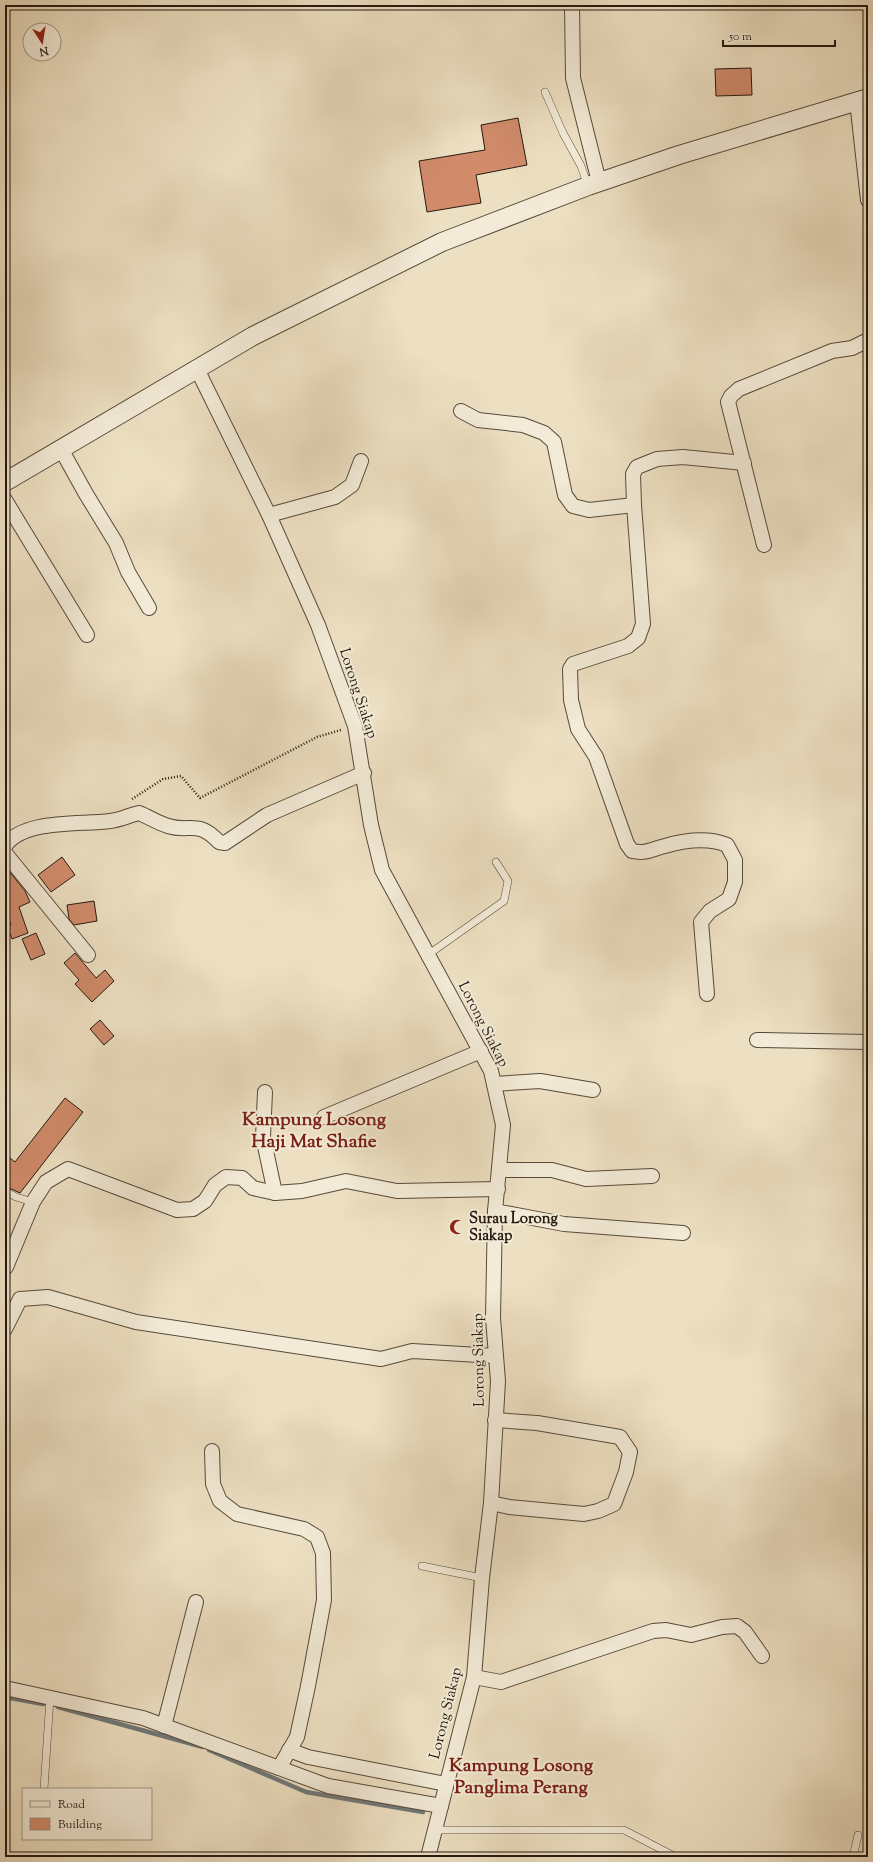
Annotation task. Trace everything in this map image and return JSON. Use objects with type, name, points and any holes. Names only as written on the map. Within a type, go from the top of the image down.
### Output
[{"type":"street","points":[[572,5],[573,78],[593,184]]},
{"type":"street","points":[[5,482],[253,336],[442,242],[593,184],[679,155],[862,99],[868,200]]},
{"type":"street","points":[[764,545],[728,402],[731,396],[739,390],[832,351],[852,348],[868,340]]},
{"type":"street","name":"Lorong Siakap","points":[[197,369],[269,515],[318,625],[355,726],[364,773],[371,825],[382,870],[492,1071],[503,1125],[495,1211],[493,1318],[498,1381],[490,1503],[474,1677],[428,1857]]},
{"type":"street","points":[[461,411],[478,420],[523,425],[544,433],[554,442],[565,496],[573,506],[589,510],[634,505]]},
{"type":"street","points":[[61,449],[116,543],[128,572],[149,608]]},
{"type":"street","points":[[707,994],[701,922],[710,911],[729,899],[735,882],[735,860],[727,845],[715,840],[690,840],[665,846],[644,854],[632,851],[626,844],[596,757],[578,730],[571,700],[570,669],[573,664],[628,646],[638,638],[643,624],[632,474],[637,466],[657,459],[684,457],[744,463]]},
{"type":"street","points":[[269,515],[335,497],[352,486],[361,461]]},
{"type":"street","points":[[5,500],[87,635]]},
{"type":"street","points":[[5,846],[10,839],[32,828],[112,821],[139,813],[169,826],[196,828],[209,832],[219,842],[225,843],[267,815],[364,773]]},
{"type":"street","points":[[5,853],[88,956]]},
{"type":"street","points":[[757,1040],[868,1042]]},
{"type":"street","points":[[324,1117],[481,1051]]},
{"type":"street","points":[[494,1084],[540,1081],[593,1090]]},
{"type":"street","points":[[265,1092],[263,1137],[275,1193]]},
{"type":"street","points":[[6,1267],[33,1202],[46,1182],[68,1169],[177,1210],[193,1209],[205,1202],[216,1185],[226,1177],[242,1178],[254,1188],[275,1193],[302,1191],[346,1181],[397,1191],[498,1189]]},
{"type":"street","points":[[500,1170],[552,1170],[586,1178],[652,1176]]},
{"type":"street","points":[[495,1211],[564,1224],[683,1233]]},
{"type":"street","points":[[5,1329],[20,1299],[48,1297],[136,1322],[381,1359],[412,1351],[496,1356]]},
{"type":"street","points":[[490,1503],[510,1507],[584,1514],[598,1511],[614,1504],[626,1472],[630,1452],[620,1437],[537,1423],[495,1420]]},
{"type":"street","points":[[212,1451],[213,1484],[220,1501],[237,1514],[304,1529],[317,1537],[323,1553],[324,1600],[308,1686],[297,1737],[279,1768]]},
{"type":"street","points":[[164,1726],[196,1602]]},
{"type":"street","points":[[474,1677],[502,1682],[653,1630],[666,1630],[691,1635],[737,1626],[746,1632],[762,1656]]},
{"type":"street","points":[[5,1688],[143,1718],[328,1786],[440,1806]]},
{"type":"street","points":[[289,1750],[308,1758],[446,1784]]},
{"type":"lane","points":[[545,92],[563,133],[581,166],[593,184]]},
{"type":"lane","points":[[429,954],[504,901],[508,882],[496,862]]},
{"type":"lane","points":[[5,1191],[16,1197],[33,1202]]},
{"type":"lane","points":[[422,1566],[482,1578]]},
{"type":"lane","points":[[44,1788],[50,1698]]},
{"type":"lane","points":[[434,1830],[624,1830],[676,1857]]},
{"type":"lane","points":[[853,1857],[858,1835]]},
{"type":"path","points":[[128,802],[163,779],[182,776],[200,798],[317,736],[355,726]]},
{"type":"building","points":[[751,68],[752,95],[716,96],[715,69]]},
{"type":"building","points":[[518,118],[527,165],[476,175],[481,203],[427,212],[419,161],[485,150],[481,125]]},
{"type":"building","points":[[62,857],[75,875],[51,892],[38,875]]},
{"type":"building","points":[[5,866],[25,891],[30,902],[19,907],[28,933],[12,939],[7,926],[11,925],[5,912]]},
{"type":"building","points":[[94,901],[97,921],[74,925],[69,919],[67,905]]},
{"type":"building","points":[[36,933],[45,954],[31,960],[22,939]]},
{"type":"building","points":[[75,953],[96,978],[105,970],[114,981],[92,1002],[75,984],[79,980],[64,963]]},
{"type":"building","points":[[100,1020],[114,1036],[104,1045],[90,1029]]},
{"type":"building","points":[[65,1098],[83,1112],[20,1193],[5,1186],[5,1154],[15,1162]]},
{"type":"waterway","points":[[5,1697],[43,1704]]},
{"type":"waterway","points":[[58,1707],[203,1747]]},
{"type":"waterway","points":[[209,1750],[306,1792],[423,1812]]},
{"type":"place","name":"Surau Lorong Siakap","points":[[457,1227]]},
{"type":"district","name":"Kampung Losong Haji Mat Shafie","points":[[314,1129]]},
{"type":"district","name":"Kampung Losong Panglima Perang","points":[[521,1775]]}]
